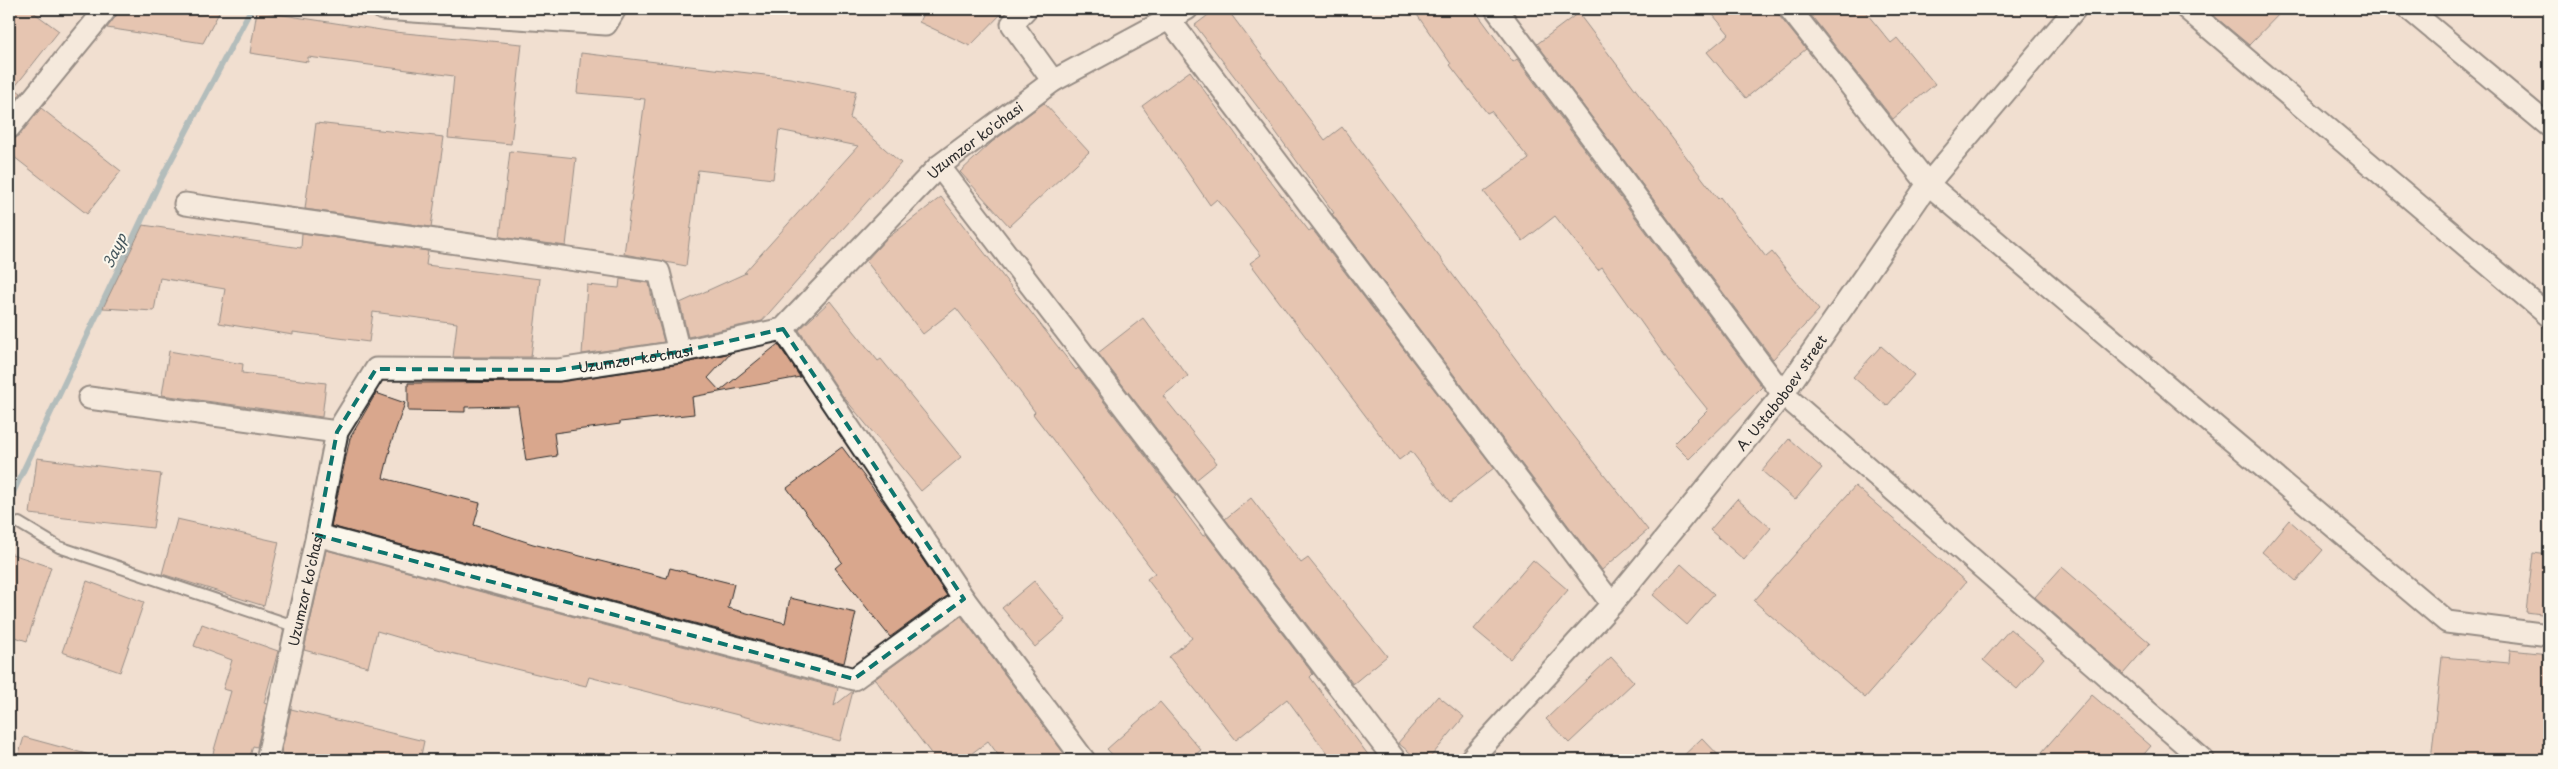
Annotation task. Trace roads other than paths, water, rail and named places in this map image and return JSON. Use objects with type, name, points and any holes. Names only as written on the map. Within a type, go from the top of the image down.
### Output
[{"type":"street","points":[[9,128],[106,9]]},
{"type":"street","points":[[384,9],[606,24],[615,9]]},
{"type":"street","points":[[1026,9],[1012,24],[1053,81]]},
{"type":"street","points":[[1496,9],[1783,394],[2203,760]]},
{"type":"street","points":[[1790,9],[1928,184],[2448,622],[2549,635]]},
{"type":"street","name":"A. Ustaboboev street","points":[[1470,760],[1612,604],[1783,394],[1928,184],[2075,9]]},
{"type":"street","points":[[2187,9],[2549,316]]},
{"type":"street","points":[[2409,9],[2549,126]]},
{"type":"street","points":[[1178,14],[1612,604]]},
{"type":"street","name":"Uzumzor ko'chasi","points":[[267,760],[317,535],[337,432],[376,369],[558,370],[679,352],[783,329],[939,166],[1053,81],[1178,14]]},
{"type":"street","points":[[939,166],[1395,760]]},
{"type":"street","points":[[186,204],[659,272],[679,352]]},
{"type":"street","points":[[783,329],[964,599],[1084,760]]},
{"type":"street","points":[[89,398],[337,432]]},
{"type":"street","points":[[317,535],[854,679],[964,599]]},
{"type":"lane","points":[[18,523],[59,547],[297,627]]},
{"type":"waterway","name":"Заур","points":[[9,501],[161,179],[249,13]]}]
